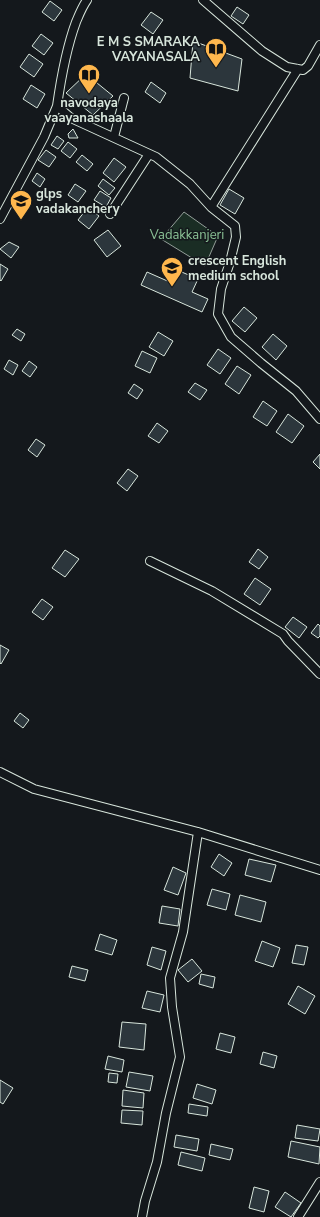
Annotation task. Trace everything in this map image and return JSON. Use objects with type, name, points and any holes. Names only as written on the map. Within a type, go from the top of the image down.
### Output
[{"type":"street","points":[[0,219],[44,137],[57,106],[60,79],[70,38],[83,5],[87,0]]},
{"type":"street","points":[[203,0],[262,51],[287,67],[303,70],[308,66],[320,45]]},
{"type":"street","points":[[212,207],[298,69]]},
{"type":"street","points":[[114,138],[124,98]]},
{"type":"street","points":[[57,106],[71,118],[156,156],[190,184],[212,207],[235,226],[236,237],[221,289],[218,314],[231,337],[296,391],[320,420]]},
{"type":"street","points":[[110,214],[149,154]]},
{"type":"street","points":[[150,561],[212,591],[283,634],[320,674]]},
{"type":"street","points":[[0,772],[34,789],[198,832],[320,870]]},
{"type":"street","points":[[142,1217],[145,1201],[157,1162],[166,1113],[180,1057],[172,1008],[170,978],[183,932],[198,832]]},
{"type":"street","points":[[298,1217],[320,1182]]},
{"type":"green space","name":"Vadakkanjeri","points":[[184,212],[218,236],[205,266],[161,239]]},
{"type":"building","points":[[50,1],[62,10],[54,21],[42,12]]},
{"type":"building","points":[[237,7],[249,15],[243,24],[231,16]]},
{"type":"building","points":[[151,12],[163,20],[153,34],[141,25]]},
{"type":"building","points":[[41,34],[53,43],[44,55],[32,46]]},
{"type":"building","name":"E M S SMARAKA VAYANASALA","points":[[193,41],[242,59],[238,91],[190,78]]},
{"type":"building","points":[[29,54],[43,64],[34,77],[20,67]]},
{"type":"building","name":"navodaya vaayanashaala","points":[[86,74],[113,96],[93,115],[66,93]]},
{"type":"building","points":[[151,82],[166,93],[160,103],[145,92]]},
{"type":"building","points":[[31,85],[45,94],[37,108],[23,99]]},
{"type":"building","points":[[73,129],[78,138],[69,138],[68,134]]},
{"type":"building","points":[[57,136],[64,141],[58,149],[51,145]]},
{"type":"building","points":[[68,142],[77,149],[70,158],[61,151]]},
{"type":"building","points":[[46,150],[56,157],[49,167],[38,160]]},
{"type":"building","points":[[82,155],[93,164],[87,171],[76,162]]},
{"type":"building","points":[[114,158],[126,167],[114,182],[103,173]]},
{"type":"building","points":[[37,173],[45,179],[40,187],[32,181]]},
{"type":"building","points":[[103,179],[115,188],[109,195],[98,186]]},
{"type":"building","points":[[75,184],[86,191],[78,202],[68,195]]},
{"type":"building","points":[[229,189],[244,198],[235,214],[220,205]]},
{"type":"building","points":[[100,191],[111,198],[106,207],[94,200]]},
{"type":"building","points":[[88,207],[99,216],[89,229],[78,220]]},
{"type":"building","points":[[108,230],[121,246],[107,257],[94,240]]},
{"type":"building","points":[[9,242],[19,247],[11,258],[0,249]]},
{"type":"building","points":[[0,264],[8,269],[1,281],[0,280]]},
{"type":"building","points":[[177,270],[198,279],[192,292],[208,299],[202,312],[141,285],[147,272],[172,283]]},
{"type":"building","points":[[244,307],[257,318],[245,332],[232,321]]},
{"type":"building","points":[[17,329],[25,334],[21,341],[12,335]]},
{"type":"building","points":[[158,332],[173,341],[164,356],[149,347]]},
{"type":"building","points":[[273,334],[287,346],[276,360],[262,347]]},
{"type":"building","points":[[218,349],[231,358],[220,374],[207,365]]},
{"type":"building","points":[[142,351],[157,358],[150,373],[135,366]]},
{"type":"building","points":[[9,360],[18,365],[13,375],[4,369]]},
{"type":"building","points":[[29,361],[37,367],[30,377],[22,371]]},
{"type":"building","points":[[237,366],[251,375],[239,394],[225,384]]},
{"type":"building","points":[[195,383],[207,390],[200,400],[188,392]]},
{"type":"building","points":[[134,384],[143,390],[137,399],[128,393]]},
{"type":"building","points":[[263,401],[277,411],[267,426],[253,417]]},
{"type":"building","points":[[288,414],[304,426],[292,443],[276,432]]},
{"type":"building","points":[[157,423],[168,431],[159,443],[148,436]]},
{"type":"building","points":[[36,439],[45,445],[37,457],[28,450]]},
{"type":"building","points":[[320,454],[320,469],[313,462]]},
{"type":"building","points":[[128,469],[138,476],[127,491],[117,483]]},
{"type":"building","points":[[258,549],[268,557],[259,569],[249,562]]},
{"type":"building","points":[[65,550],[79,559],[65,577],[52,568]]},
{"type":"building","points":[[255,578],[271,589],[260,605],[244,594]]},
{"type":"building","points":[[42,599],[53,607],[43,620],[32,612]]},
{"type":"building","points":[[293,617],[307,627],[299,638],[285,627]]},
{"type":"building","points":[[318,624],[320,626],[320,636],[318,638],[311,633]]},
{"type":"building","points":[[0,645],[9,650],[1,664],[0,663]]},
{"type":"building","points":[[20,713],[29,720],[23,728],[14,721]]},
{"type":"building","points":[[219,854],[232,863],[224,876],[211,867]]},
{"type":"building","points":[[249,859],[276,865],[271,882],[245,875]]},
{"type":"building","points":[[173,867],[186,873],[178,895],[164,890]]},
{"type":"building","points":[[212,889],[230,894],[226,910],[207,905]]},
{"type":"building","points":[[240,895],[266,902],[261,922],[235,915]]},
{"type":"building","points":[[162,906],[180,909],[178,926],[159,923]]},
{"type":"building","points":[[100,934],[117,940],[112,955],[95,950]]},
{"type":"building","points":[[262,941],[280,948],[273,967],[255,961]]},
{"type":"building","points":[[296,945],[308,947],[304,965],[292,963]]},
{"type":"building","points":[[152,947],[166,951],[161,970],[147,965]]},
{"type":"building","points":[[192,959],[202,971],[188,982],[178,970]]},
{"type":"building","points":[[72,966],[88,970],[85,981],[69,977]]},
{"type":"building","points":[[201,974],[215,977],[213,988],[199,984]]},
{"type":"building","points":[[298,986],[315,996],[305,1014],[288,1004]]},
{"type":"building","points":[[147,991],[164,995],[160,1012],[142,1008]]},
{"type":"building","points":[[122,1022],[146,1024],[144,1050],[119,1047]]},
{"type":"building","points":[[220,1033],[235,1037],[231,1053],[216,1049]]},
{"type":"building","points":[[263,1052],[277,1056],[274,1068],[260,1064]]},
{"type":"building","points":[[108,1056],[124,1060],[122,1072],[105,1069]]},
{"type":"building","points":[[129,1072],[153,1076],[150,1091],[126,1087]]},
{"type":"building","points":[[109,1073],[118,1074],[117,1083],[108,1082]]},
{"type":"building","points":[[0,1080],[13,1088],[3,1104],[0,1102]]},
{"type":"building","points":[[197,1084],[216,1090],[212,1104],[193,1098]]},
{"type":"building","points":[[123,1090],[144,1093],[143,1108],[122,1106]]},
{"type":"building","points":[[189,1104],[208,1107],[207,1116],[188,1113]]},
{"type":"building","points":[[122,1110],[143,1111],[142,1125],[121,1123]]},
{"type":"building","points":[[297,1125],[320,1129],[318,1141],[295,1138]]},
{"type":"building","points":[[176,1135],[199,1139],[197,1151],[174,1147]]},
{"type":"building","points":[[291,1141],[320,1147],[319,1164],[288,1157]]},
{"type":"building","points":[[211,1144],[233,1149],[230,1160],[209,1155]]},
{"type":"building","points":[[181,1152],[205,1158],[202,1171],[178,1165]]},
{"type":"building","points":[[254,1187],[269,1191],[264,1212],[249,1208]]},
{"type":"building","points":[[285,1192],[301,1203],[291,1217],[275,1207]]},
{"type":"place","name":"E M S SMARAKA VAYANASALA","points":[[216,68]]},
{"type":"place","name":"navodaya vaayanashaala","points":[[89,94]]},
{"type":"place","name":"glps vadakanchery","points":[[21,220]]},
{"type":"place","name":"crescent English medium school","points":[[172,288]]}]
